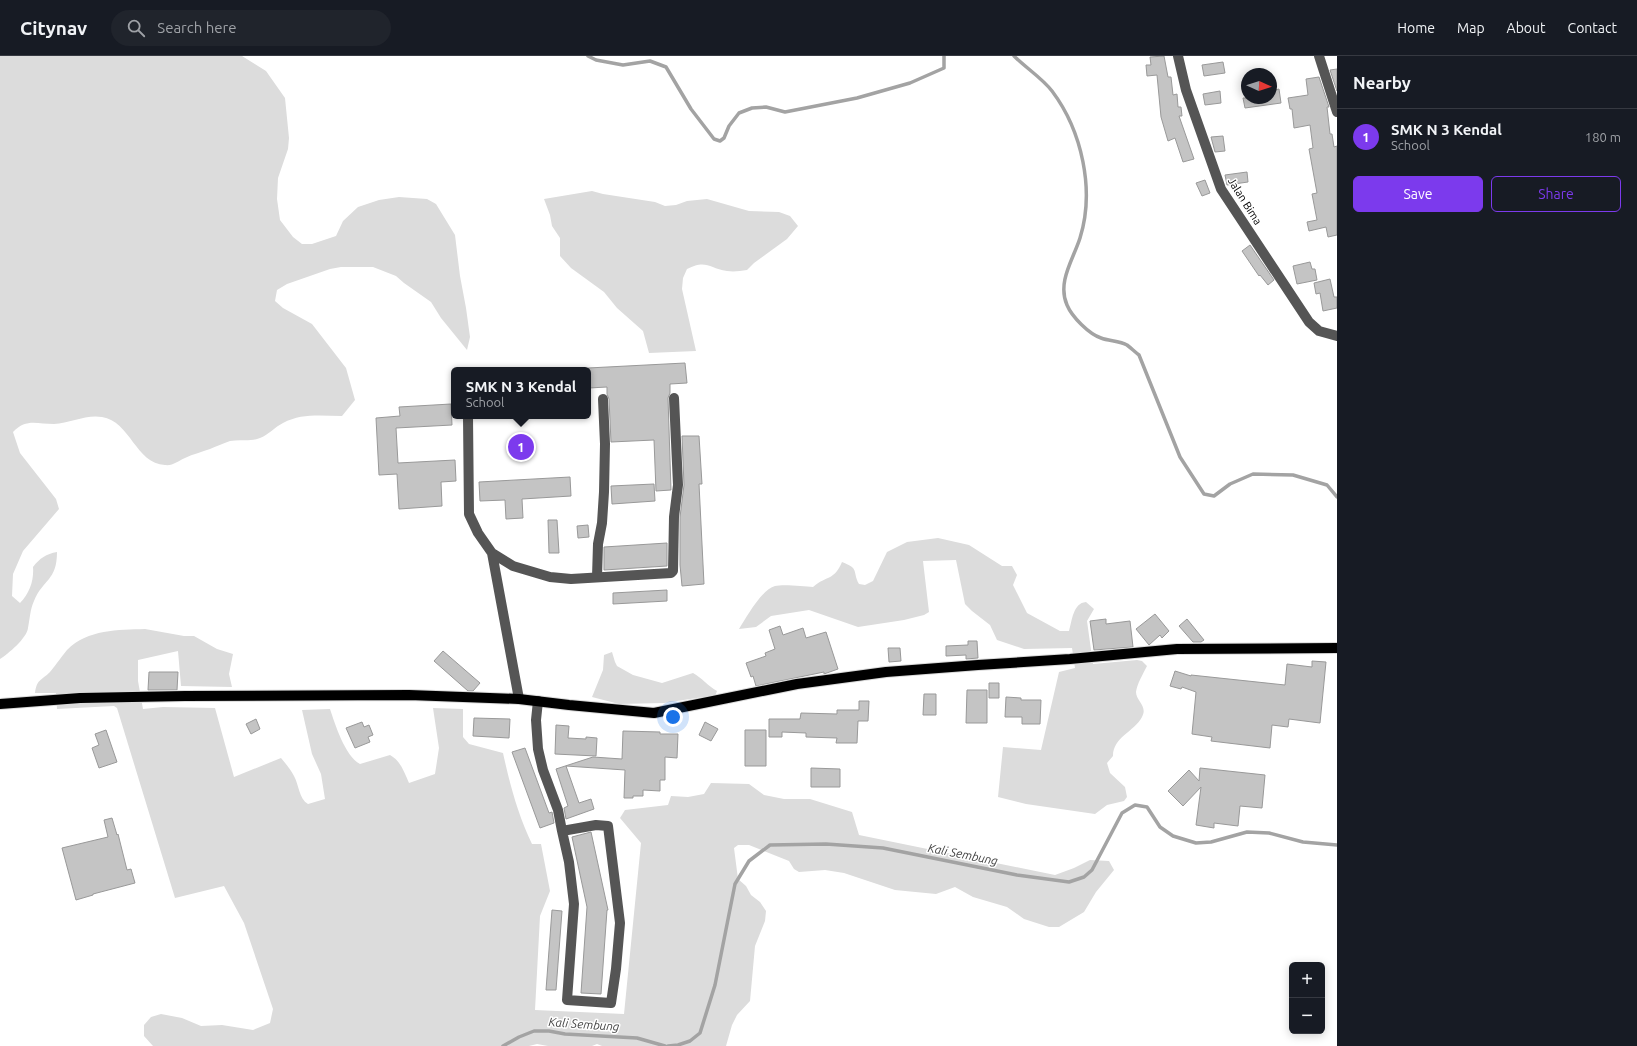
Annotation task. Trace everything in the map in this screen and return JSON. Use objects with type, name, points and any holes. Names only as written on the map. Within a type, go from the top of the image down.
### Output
[{"type":"main road","points":[[0,704],[80,698],[409,695],[519,699],[654,713],[797,684],[886,672],[1070,659],[1177,649],[1337,648]]},
{"type":"street","name":"Jalan Bima","points":[[1178,56],[1186,90],[1221,189],[1309,322],[1319,331],[1334,336]]},
{"type":"street","points":[[1319,56],[1337,112]]},
{"type":"street","points":[[468,419],[470,514],[478,533],[492,553],[513,566],[550,577],[571,579],[670,573],[674,570],[674,517],[678,485],[674,398]]},
{"type":"street","points":[[597,577],[598,544],[602,523],[604,492],[605,444],[603,399]]},
{"type":"street","points":[[492,553],[519,699]]},
{"type":"street","points":[[538,701],[536,720],[538,749],[542,770],[558,810],[562,831],[569,862],[574,904],[567,1000],[611,1003],[620,923],[619,904],[608,826],[596,825],[562,831]]},
{"type":"shaded area","points":[[0,56],[242,56],[266,71],[285,98],[289,138],[288,149],[278,178],[277,199],[280,220],[293,237],[302,244],[312,244],[336,236],[343,221],[358,207],[379,200],[399,197],[427,199],[436,204],[455,235],[470,337],[467,350],[441,318],[431,302],[396,276],[373,267],[341,267],[330,269],[287,284],[277,290],[275,301],[283,308],[312,324],[346,368],[355,400],[342,416],[304,416],[283,423],[260,438],[253,440],[230,441],[168,465],[155,463],[147,458],[120,426],[112,420],[102,417],[96,416],[54,424],[27,423],[22,425],[13,432],[20,453],[56,499],[59,509],[23,551],[13,574],[12,596],[20,603],[31,586],[33,567],[46,555],[57,552],[55,569],[41,588],[34,601],[27,632],[12,650],[0,659]]},
{"type":"shaded area","points":[[592,191],[655,202],[665,206],[676,205],[687,201],[707,199],[749,211],[779,212],[790,216],[798,226],[787,239],[754,263],[747,270],[727,271],[703,264],[687,269],[683,278],[682,289],[696,351],[649,353],[643,331],[617,308],[604,292],[571,268],[560,256],[560,238],[552,226],[550,215],[544,199]]},
{"type":"shaded area","points":[[938,538],[969,545],[1002,566],[1012,566],[1017,575],[1013,585],[1027,613],[1060,631],[1069,631],[1076,609],[1082,603],[1086,602],[1094,609],[1087,621],[1093,664],[1137,660],[1142,661],[1147,666],[1136,692],[1144,710],[1142,717],[1116,744],[1113,756],[1107,763],[1110,773],[1125,787],[1127,797],[1124,801],[1107,805],[1095,814],[1026,804],[998,797],[1003,747],[1041,750],[1059,672],[1075,668],[1072,648],[1024,649],[997,640],[990,625],[965,604],[956,560],[923,561],[929,612],[924,615],[904,620],[858,627],[809,610],[771,616],[756,627],[739,629],[755,604],[770,588],[783,585],[813,587],[833,575],[842,562],[848,564],[855,571],[859,584],[865,585],[873,581],[887,552],[907,542]]},
{"type":"shaded area","points":[[145,629],[184,636],[194,636],[217,649],[233,654],[229,674],[232,687],[181,686],[178,651],[138,660],[138,681],[143,709],[163,707],[215,708],[234,777],[281,758],[293,774],[303,799],[308,804],[325,799],[321,774],[312,754],[302,710],[330,709],[341,739],[355,760],[360,764],[390,755],[400,764],[409,783],[435,774],[439,748],[433,708],[463,709],[463,737],[469,744],[503,753],[515,800],[527,833],[532,844],[541,844],[550,891],[540,916],[535,1010],[624,1014],[641,843],[620,818],[625,810],[668,805],[671,796],[688,797],[704,794],[711,783],[749,784],[764,795],[784,799],[810,799],[852,812],[859,835],[1055,875],[1090,860],[1109,861],[1114,870],[1096,892],[1084,912],[1059,927],[1049,927],[1024,919],[1007,907],[973,897],[955,887],[936,894],[895,890],[844,873],[825,870],[799,872],[794,869],[789,861],[749,845],[738,845],[734,848],[738,879],[746,886],[751,895],[760,902],[766,911],[765,921],[755,946],[750,1001],[737,1015],[732,1025],[726,1046],[602,1046],[597,1044],[592,1046],[548,1046],[537,1044],[529,1046],[153,1046],[144,1036],[144,1025],[151,1017],[161,1014],[182,1018],[201,1026],[222,1025],[253,1030],[270,1023],[273,1009],[244,923],[224,886],[175,898],[117,708],[114,706],[57,709],[56,693],[35,693],[38,683],[50,672],[67,650],[75,643],[94,634],[104,632]]},
{"type":"shaded area","points":[[612,652],[617,666],[633,675],[662,683],[693,673],[717,691],[714,699],[703,697],[664,703],[619,704],[592,697],[603,670],[604,655]]},
{"type":"building","points":[[1164,56],[1168,77],[1171,77],[1173,95],[1177,94],[1178,107],[1181,107],[1182,116],[1179,116],[1194,159],[1183,162],[1175,138],[1168,141],[1161,117],[1157,75],[1147,76],[1146,65],[1151,65],[1150,57]]},
{"type":"building","points":[[1223,62],[1225,73],[1204,76],[1202,65]]},
{"type":"building","points":[[1337,69],[1337,91],[1330,70]]},
{"type":"building","points":[[1319,77],[1329,107],[1327,107],[1330,134],[1332,134],[1334,147],[1337,146],[1337,235],[1328,237],[1326,227],[1309,231],[1307,222],[1317,220],[1312,194],[1317,193],[1309,149],[1313,148],[1310,125],[1294,128],[1292,109],[1290,109],[1288,98],[1308,95],[1306,79]]},
{"type":"building","points":[[1279,89],[1281,103],[1277,104],[1277,90]]},
{"type":"building","points":[[1220,91],[1221,103],[1205,105],[1203,94]]},
{"type":"building","points":[[1244,104],[1274,104],[1245,108]]},
{"type":"building","points":[[1223,136],[1225,151],[1215,152],[1211,137]]},
{"type":"building","points":[[1247,172],[1248,182],[1227,185],[1225,175]]},
{"type":"building","points":[[1205,180],[1210,193],[1202,196],[1196,183]]},
{"type":"building","points":[[1250,245],[1274,280],[1268,285],[1260,275],[1259,276],[1242,251]]},
{"type":"building","points":[[1310,262],[1312,269],[1315,269],[1317,280],[1297,284],[1293,266]]},
{"type":"building","points":[[1330,279],[1334,297],[1337,297],[1337,308],[1323,311],[1320,293],[1316,294],[1314,283]]},
{"type":"building","points":[[685,363],[687,383],[670,384],[670,393],[668,398],[671,490],[656,491],[654,440],[611,442],[607,387],[591,388],[591,368]]},
{"type":"building","points":[[451,404],[452,425],[396,428],[398,463],[455,460],[456,481],[441,482],[442,506],[399,509],[397,474],[379,475],[376,418],[400,416],[399,407]]},
{"type":"building","points":[[682,436],[699,436],[702,484],[699,484],[704,584],[682,586],[680,565],[680,517],[684,485]]},
{"type":"building","points":[[570,477],[571,496],[522,499],[523,518],[506,519],[505,500],[480,501],[479,482]]},
{"type":"building","points":[[654,484],[655,501],[612,504],[611,486]]},
{"type":"building","points":[[548,520],[557,520],[559,553],[549,553]]},
{"type":"building","points":[[588,525],[589,537],[578,538],[577,526]]},
{"type":"building","points":[[667,543],[667,566],[604,570],[604,547]]},
{"type":"building","points":[[667,590],[667,601],[613,604],[613,593]]},
{"type":"building","points":[[1155,614],[1169,631],[1162,638],[1160,635],[1149,645],[1136,629]]},
{"type":"building","points":[[1106,619],[1106,624],[1130,621],[1133,647],[1094,650],[1090,621]]},
{"type":"building","points":[[1187,619],[1204,640],[1201,642],[1193,642],[1179,626]]},
{"type":"building","points":[[780,626],[783,635],[803,628],[806,638],[826,632],[838,669],[824,674],[824,672],[756,686],[753,676],[751,677],[746,663],[766,656],[765,653],[775,649],[769,630]]},
{"type":"building","points":[[968,641],[977,641],[978,658],[966,659],[966,655],[946,656],[946,646],[968,645]]},
{"type":"building","points":[[888,648],[900,648],[901,661],[889,662]]},
{"type":"building","points":[[443,651],[480,683],[473,691],[468,691],[434,661]]},
{"type":"building","points":[[1312,661],[1326,662],[1320,723],[1289,719],[1288,727],[1272,725],[1270,748],[1211,741],[1212,737],[1192,734],[1196,692],[1182,687],[1181,689],[1170,686],[1175,671],[1191,676],[1285,685],[1287,664],[1312,667]]},
{"type":"building","points":[[149,672],[178,672],[177,690],[148,690]]},
{"type":"building","points":[[989,683],[999,683],[999,698],[989,698]]},
{"type":"building","points":[[967,690],[987,690],[987,723],[966,723]]},
{"type":"building","points":[[924,694],[936,694],[936,715],[923,715]]},
{"type":"building","points":[[1006,697],[1021,698],[1021,700],[1041,700],[1040,724],[1022,724],[1022,717],[1005,717]]},
{"type":"building","points":[[859,701],[869,701],[868,721],[858,721],[857,743],[836,743],[837,738],[806,737],[806,733],[782,732],[782,737],[769,737],[769,719],[800,719],[801,713],[837,714],[837,710],[859,710]]},
{"type":"building","points":[[474,718],[510,719],[509,738],[473,736]]},
{"type":"building","points":[[256,719],[260,729],[251,734],[246,724]]},
{"type":"building","points":[[362,722],[364,727],[369,725],[373,735],[368,737],[370,742],[355,748],[346,728]]},
{"type":"building","points":[[705,722],[718,729],[711,741],[699,735]]},
{"type":"building","points":[[556,725],[569,726],[568,738],[597,738],[596,756],[555,754]]},
{"type":"building","points":[[106,730],[117,762],[99,768],[92,748],[99,745],[95,734]]},
{"type":"building","points":[[745,730],[766,730],[766,766],[745,766]]},
{"type":"building","points":[[623,731],[678,734],[677,758],[665,757],[665,780],[660,780],[660,791],[643,790],[643,796],[624,798],[625,770],[566,766],[579,803],[591,799],[594,809],[566,819],[564,808],[568,806],[556,769],[593,757],[622,759]]},
{"type":"building","points":[[525,748],[549,813],[552,812],[554,823],[540,828],[512,752]]},
{"type":"building","points":[[811,768],[840,769],[840,787],[811,787]]},
{"type":"building","points":[[1200,768],[1265,775],[1262,808],[1240,806],[1238,826],[1214,823],[1214,828],[1196,825],[1201,787],[1183,806],[1168,791],[1189,770],[1199,781]]},
{"type":"building","points":[[112,818],[117,835],[118,834],[127,870],[131,869],[135,883],[76,900],[62,848],[108,837],[104,820]]},
{"type":"building","points":[[591,832],[608,910],[601,994],[581,993],[587,907],[572,837]]},
{"type":"building","points":[[552,910],[562,911],[556,990],[546,990]]},
{"type":"waterway","points":[[588,56],[596,60],[623,65],[650,61],[666,67],[691,109],[714,139],[720,141],[724,138],[729,126],[739,113],[752,108],[766,107],[785,112],[857,98],[910,83],[944,68],[944,56]]},
{"type":"waterway","points":[[1014,56],[1039,77],[1052,91],[1071,124],[1078,142],[1083,162],[1086,181],[1084,220],[1080,238],[1067,271],[1064,288],[1064,296],[1069,310],[1091,333],[1101,338],[1127,345],[1139,355],[1180,457],[1204,494],[1214,496],[1230,484],[1253,474],[1293,475],[1327,485],[1337,497]]},
{"type":"waterway","name":"Kali Sembung","points":[[668,1046],[678,1045],[690,1041],[700,1033],[715,985],[735,884],[749,861],[770,845],[826,844],[883,848],[1017,875],[1069,882],[1084,877],[1092,870],[1122,813],[1135,805],[1147,807],[1160,827],[1173,836],[1196,843],[1211,842],[1247,832],[1269,833],[1303,842],[1337,845]]},
{"type":"waterway","name":"Kali Sembung","points":[[503,1046],[534,1031],[637,1038],[665,1046]]},
{"type":"place","name":"SMK N 3 Kendal","points":[[521,447]]}]
